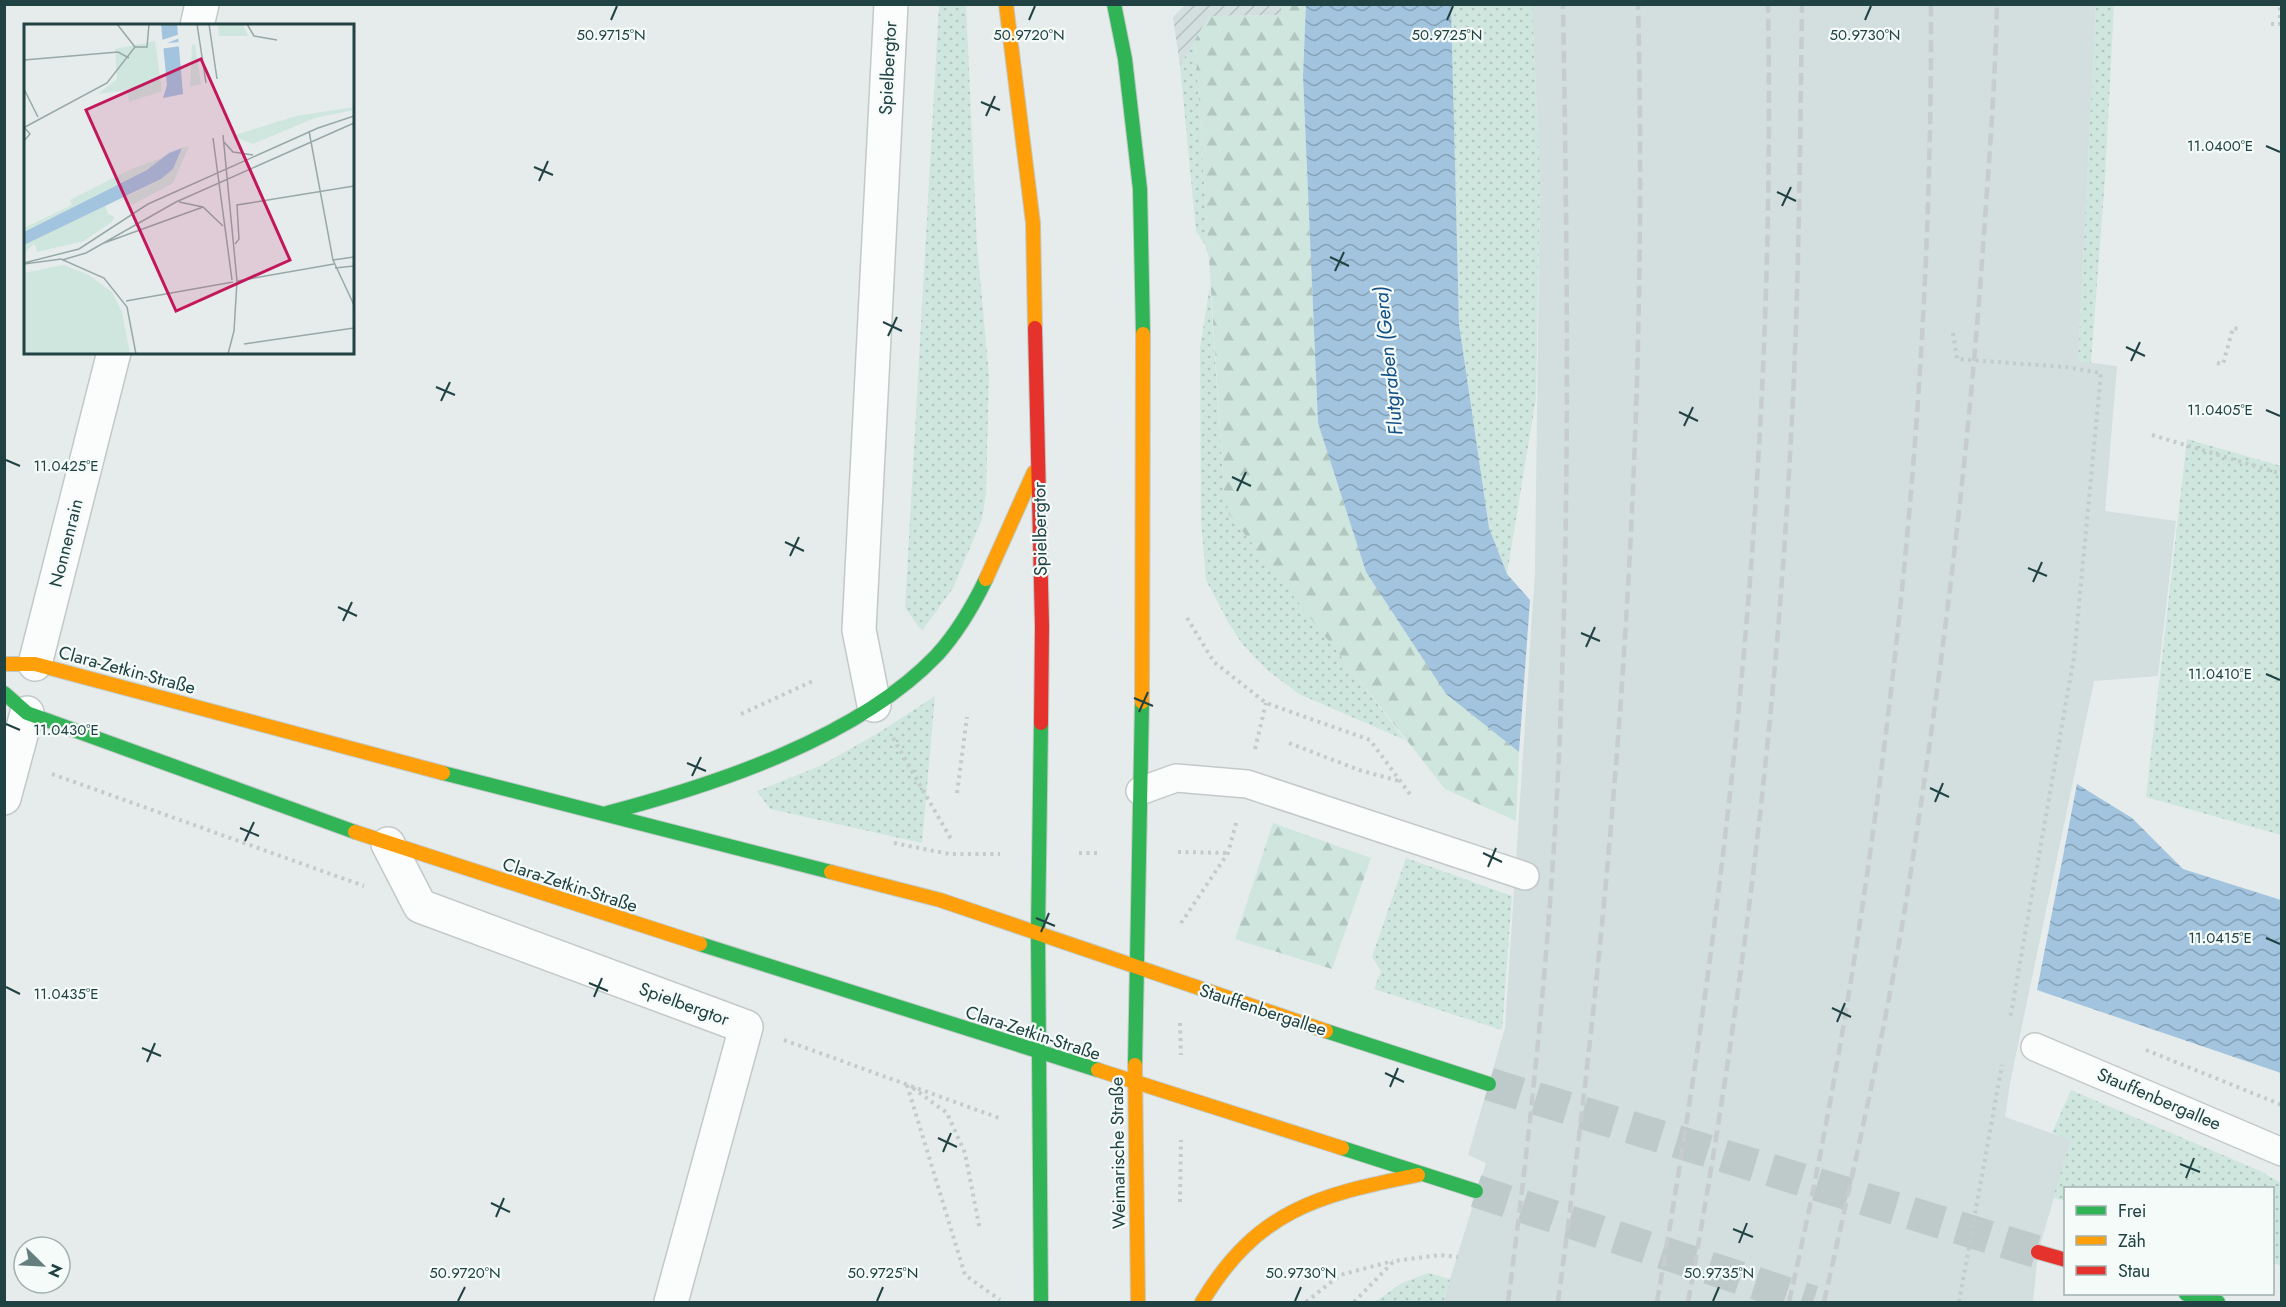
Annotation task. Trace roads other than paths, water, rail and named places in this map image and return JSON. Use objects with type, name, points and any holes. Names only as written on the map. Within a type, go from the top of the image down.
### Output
[{"type":"main road","name":"Spielbergtor","points":[[1006,4],[1033,223],[1042,626],[1038,932],[1041,1055]]},
{"type":"main road","points":[[1114,4],[1125,59],[1140,189],[1144,597],[1137,967]]},
{"type":"main road","points":[[602,815],[698,789],[779,757],[874,705],[937,655],[972,606],[1039,462]]},
{"type":"main road","name":"Clara-Zetkin-Straße","points":[[20,664],[940,900],[1038,932]]},
{"type":"main road","name":"Clara-Zetkin-Straße","points":[[16,703],[388,844],[1135,1085]]},
{"type":"main road","name":"Stauffenbergallee","points":[[1038,932],[1489,1083]]},
{"type":"main road","name":"Weimarische Straße","points":[[1137,967],[1135,1085],[1138,1302]]},
{"type":"main road","points":[[1041,1055],[1041,1302]]},
{"type":"main road","points":[[1135,1085],[1476,1191]]},
{"type":"main road","points":[[1202,1302],[1238,1250],[1268,1223],[1293,1209],[1332,1194],[1423,1174]]},
{"type":"main road","points":[[2038,1252],[2064,1259]]},
{"type":"main road","points":[[2193,1295],[2218,1302]]},
{"type":"street","points":[[197,24],[202,4]]},
{"type":"street","name":"Spielbergtor","points":[[874,705],[859,630],[891,4]]},
{"type":"street","name":"Nonnenrain","points":[[20,664],[113,354]]},
{"type":"street","points":[[4,798],[13,766],[16,703]]},
{"type":"street","name":"Spielbergtor","points":[[388,844],[420,906],[746,1027],[671,1302]]},
{"type":"lane","points":[[1140,791],[1176,778],[1246,784],[1525,876]]},
{"type":"lane","name":"Stauffenbergallee","points":[[2035,1047],[2282,1152]]},
{"type":"water","name":"Flutgraben (Gera)","points":[[1306,4],[1451,5],[1459,324],[1489,528],[1507,574],[1530,600],[1519,752],[1446,694],[1366,572],[1318,423],[1303,76]]},
{"type":"water","points":[[2077,784],[2132,818],[2183,869],[2281,900],[2281,1073],[2037,990]]},
{"type":"tunnel","points":[[1489,1084],[2038,1252]]},
{"type":"tunnel","points":[[1476,1191],[1813,1302]]},
{"type":"railway","points":[[1508,1302],[1542,1004],[1558,779],[1567,442],[1563,4]]},
{"type":"railway","points":[[1558,1302],[1597,979],[1624,655],[1633,492],[1638,330],[1640,167],[1638,4]]},
{"type":"railway","points":[[1657,1302],[1684,1141],[1707,980],[1744,656],[1765,331],[1769,167],[1768,4]]},
{"type":"railway","points":[[1688,1302],[1707,1195],[1739,980],[1766,763],[1776,654],[1794,383],[1802,4]]},
{"type":"railway","points":[[1789,1302],[1817,1170],[1852,972],[1893,676],[1919,389],[1928,197],[1931,4]]},
{"type":"railway","points":[[1824,1302],[1891,988],[1932,728],[1969,417],[1991,132],[1997,4]]}]
